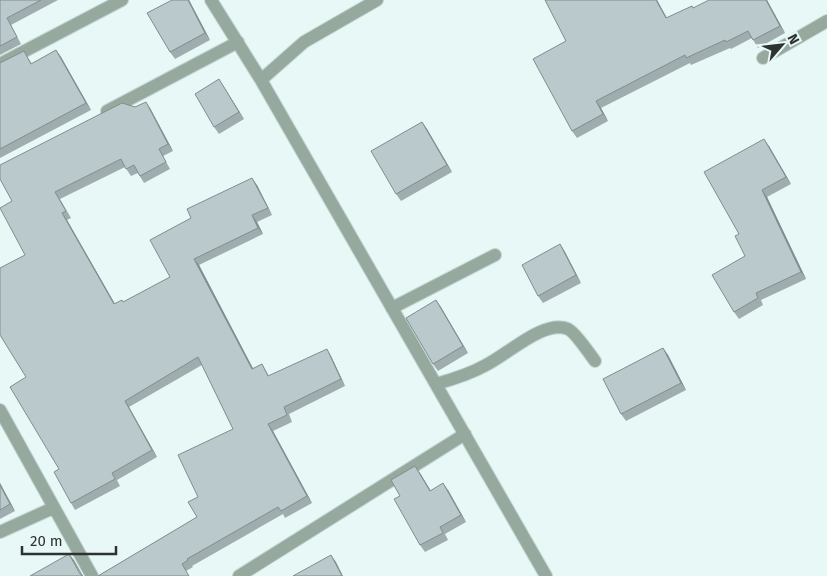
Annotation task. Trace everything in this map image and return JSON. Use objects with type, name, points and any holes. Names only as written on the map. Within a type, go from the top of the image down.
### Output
[{"type":"street","points":[[0,64],[122,0]]},
{"type":"street","points":[[212,0],[261,80],[546,576]]},
{"type":"street","points":[[261,80],[304,42],[377,0]]},
{"type":"street","points":[[763,58],[827,21]]},
{"type":"street","points":[[97,116],[238,42]]},
{"type":"street","points":[[392,308],[495,255]]},
{"type":"street","points":[[436,384],[461,378],[482,368],[543,330],[557,326],[569,329],[595,360]]},
{"type":"street","points":[[0,410],[92,576]]},
{"type":"street","points":[[239,576],[465,434]]},
{"type":"street","points":[[0,532],[53,508]]},
{"type":"building","points":[[0,0],[41,0],[7,18],[17,37],[0,46]]},
{"type":"building","points":[[172,0],[188,0],[205,33],[170,52],[147,13]]},
{"type":"building","points":[[545,0],[656,0],[666,18],[709,0],[766,0],[780,26],[753,40],[748,31],[686,58],[685,55],[596,101],[603,114],[572,131],[533,59],[566,41]]},
{"type":"building","points":[[56,50],[86,103],[0,149],[0,63],[24,51],[31,64]]},
{"type":"building","points":[[219,79],[239,112],[214,127],[195,94]]},
{"type":"building","points":[[146,102],[168,144],[159,149],[166,162],[140,176],[134,165],[126,169],[121,159],[55,192],[66,211],[62,213],[114,304],[122,300],[123,302],[170,277],[150,240],[191,218],[187,209],[252,178],[268,208],[252,215],[258,228],[194,259],[252,369],[262,364],[268,376],[327,349],[341,379],[284,407],[287,415],[268,424],[307,496],[281,511],[278,507],[187,559],[182,564],[189,576],[98,576],[197,517],[188,502],[198,497],[178,455],[233,429],[198,357],[125,401],[152,450],[112,473],[115,479],[71,503],[54,472],[59,469],[10,387],[26,377],[0,335],[0,268],[25,255],[0,208],[12,201],[0,179],[0,165],[122,103],[135,107]]},
{"type":"building","points":[[422,122],[447,165],[396,194],[371,151]]},
{"type":"building","points":[[764,139],[786,177],[762,190],[801,272],[756,293],[758,298],[734,312],[712,275],[745,256],[735,236],[739,234],[704,172]]},
{"type":"building","points":[[560,244],[576,275],[538,296],[522,265]]},
{"type":"building","points":[[436,300],[463,346],[433,364],[406,318]]},
{"type":"building","points":[[663,348],[681,383],[621,414],[603,379]]},
{"type":"building","points":[[415,466],[430,491],[443,483],[461,515],[440,527],[443,533],[420,545],[394,499],[400,496],[391,480]]},
{"type":"building","points":[[0,485],[10,504],[0,510]]},
{"type":"building","points":[[69,554],[83,576],[30,576]]},
{"type":"building","points":[[331,555],[342,576],[293,576]]}]
